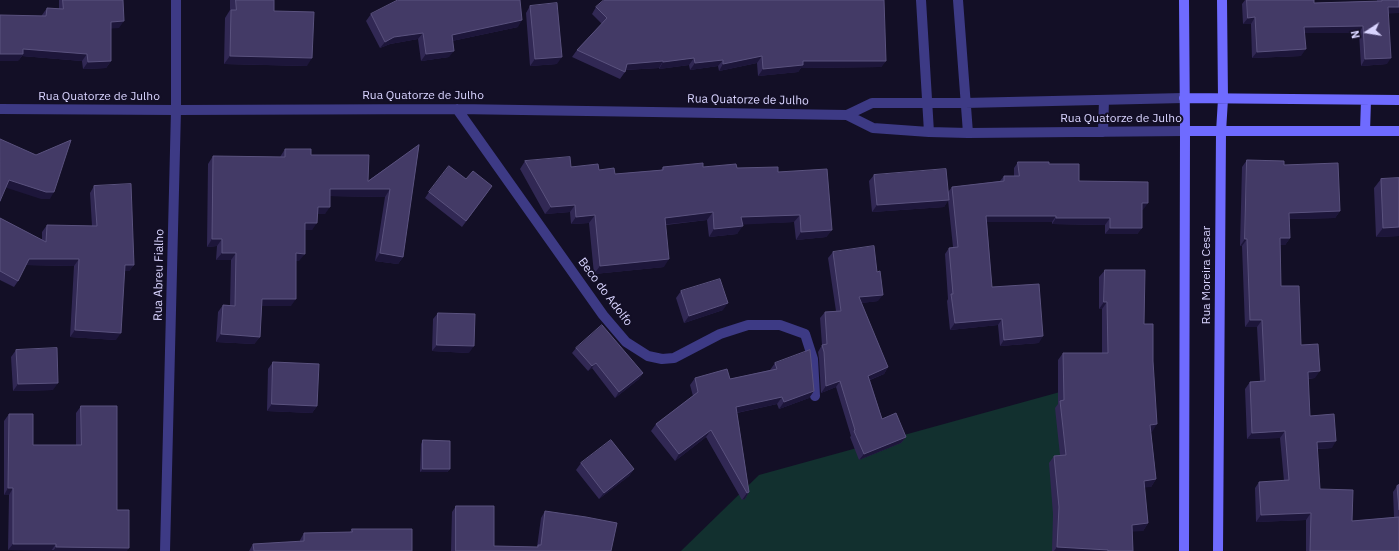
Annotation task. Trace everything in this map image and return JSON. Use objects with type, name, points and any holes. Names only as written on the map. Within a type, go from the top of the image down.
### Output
[{"type":"street","name":"Rua Abreu Fialho","points":[[165,551],[176,110],[176,0]]},
{"type":"street","points":[[922,0],[929,132]]},
{"type":"street","points":[[958,0],[968,133]]},
{"type":"street","name":"Rua Moreira Cesar","points":[[1184,0],[1184,551]]},
{"type":"street","name":"Rua Moreira Cesar","points":[[1218,551],[1221,132],[1223,99],[1222,0]]},
{"type":"street","name":"Rua Quatorze de Julho","points":[[847,115],[872,103],[965,103],[1184,98],[1399,100]]},
{"type":"street","points":[[1103,132],[1104,100]]},
{"type":"street","points":[[1365,131],[1366,100]]},
{"type":"street","name":"Rua Quatorze de Julho","points":[[0,109],[457,109],[847,115],[873,128],[968,133],[1399,131]]},
{"type":"street","name":"Beco do Adolfo","points":[[457,109],[604,315],[626,342],[648,356],[662,359],[674,358],[720,334],[741,327],[748,325],[780,325],[805,334],[813,359],[815,396]]},
{"type":"green space","points":[[1060,392],[1078,551],[681,551],[759,475]]},
{"type":"building","points":[[63,0],[123,0],[124,21],[111,22],[111,61],[88,62],[87,54],[23,49],[23,54],[0,54],[0,15],[46,16],[47,8],[63,9]]},
{"type":"building","points":[[236,0],[274,0],[274,11],[314,12],[312,58],[230,56],[231,10],[236,10]]},
{"type":"building","points":[[398,0],[520,0],[522,20],[452,35],[454,51],[426,54],[423,33],[394,37],[385,42],[371,14]]},
{"type":"building","points":[[604,0],[884,0],[886,61],[803,61],[803,65],[763,69],[762,56],[723,64],[723,60],[695,63],[694,58],[663,62],[627,64],[625,72],[577,50],[607,18],[596,7]]},
{"type":"building","points":[[1247,0],[1314,0],[1314,3],[1399,0],[1399,7],[1388,7],[1391,58],[1365,59],[1363,26],[1304,27],[1306,49],[1257,52],[1255,17],[1248,18]]},
{"type":"building","points":[[557,3],[562,57],[535,59],[530,6]]},
{"type":"building","points":[[0,139],[36,155],[71,140],[54,192],[46,192],[9,180],[0,201]]},
{"type":"building","points":[[419,145],[403,257],[380,253],[390,189],[330,189],[330,207],[318,207],[317,223],[305,223],[305,254],[296,253],[296,299],[262,299],[260,337],[221,334],[223,305],[235,306],[236,253],[222,253],[222,239],[212,239],[213,156],[285,157],[285,149],[311,149],[311,155],[369,155],[368,181]]},
{"type":"building","points":[[570,157],[571,167],[598,164],[599,170],[614,168],[615,174],[663,170],[663,167],[703,163],[703,167],[736,164],[737,168],[778,167],[778,172],[827,169],[832,230],[801,232],[800,215],[741,217],[743,226],[714,229],[713,212],[665,218],[669,259],[600,266],[595,215],[576,217],[575,205],[551,207],[525,161]]},
{"type":"building","points":[[1247,160],[1284,161],[1284,165],[1338,163],[1340,211],[1289,213],[1290,238],[1280,238],[1281,286],[1299,286],[1301,345],[1318,344],[1320,371],[1308,372],[1310,416],[1334,414],[1336,441],[1317,442],[1320,489],[1353,490],[1352,521],[1399,517],[1399,551],[1310,551],[1311,513],[1261,515],[1259,482],[1289,480],[1285,431],[1252,433],[1250,382],[1265,381],[1262,320],[1250,320],[1247,239],[1245,239]]},
{"type":"building","points":[[1018,162],[1079,164],[1079,181],[1148,182],[1148,203],[1142,203],[1142,228],[1110,228],[1110,218],[986,216],[992,287],[1039,284],[1043,336],[1004,340],[1002,319],[955,323],[951,294],[953,294],[949,248],[958,247],[952,187],[1004,181],[1004,176],[1019,176]]},
{"type":"building","points":[[449,166],[466,179],[473,171],[492,186],[466,221],[429,192]]},
{"type":"building","points":[[946,169],[949,200],[877,205],[874,175]]},
{"type":"building","points":[[1399,178],[1399,227],[1383,228],[1381,179]]},
{"type":"building","points":[[131,184],[134,265],[125,265],[121,333],[75,330],[79,259],[29,259],[18,281],[0,271],[0,218],[46,242],[47,225],[97,226],[94,186]]},
{"type":"building","points":[[874,246],[877,272],[880,271],[883,295],[859,297],[888,367],[868,376],[882,419],[896,413],[906,437],[864,454],[854,431],[855,430],[840,381],[826,386],[824,352],[822,345],[827,344],[825,312],[841,311],[833,252]]},
{"type":"building","points":[[1105,270],[1145,270],[1144,324],[1153,324],[1153,361],[1157,424],[1150,425],[1156,479],[1144,481],[1148,523],[1132,525],[1133,551],[1108,551],[1057,547],[1059,507],[1054,456],[1066,455],[1060,401],[1064,400],[1063,353],[1108,353],[1107,302],[1104,302]]},
{"type":"building","points":[[720,279],[728,303],[689,316],[681,291]]},
{"type":"building","points":[[438,313],[475,314],[474,346],[437,345]]},
{"type":"building","points":[[602,325],[643,373],[619,392],[596,363],[592,366],[576,348]]},
{"type":"building","points":[[57,348],[58,383],[18,384],[16,350]]},
{"type":"building","points":[[810,350],[814,391],[784,402],[782,397],[736,407],[749,492],[747,493],[711,430],[679,454],[656,424],[698,392],[695,378],[727,369],[730,379],[777,369],[775,363]]},
{"type":"building","points":[[273,362],[319,364],[317,406],[272,404]]},
{"type":"building","points":[[81,406],[117,406],[117,510],[129,510],[129,548],[56,547],[56,544],[13,544],[13,488],[8,488],[9,414],[33,414],[33,445],[81,445]]},
{"type":"building","points":[[423,440],[450,441],[450,469],[423,469]]},
{"type":"building","points":[[611,440],[634,469],[604,493],[581,463]]},
{"type":"building","points":[[1399,485],[1399,510],[1397,486]]},
{"type":"building","points":[[456,506],[494,506],[494,546],[538,547],[538,545],[541,545],[545,511],[617,523],[611,551],[456,551]]},
{"type":"building","points":[[352,529],[412,529],[412,551],[254,551],[253,544],[304,541],[304,533],[352,532]]}]
